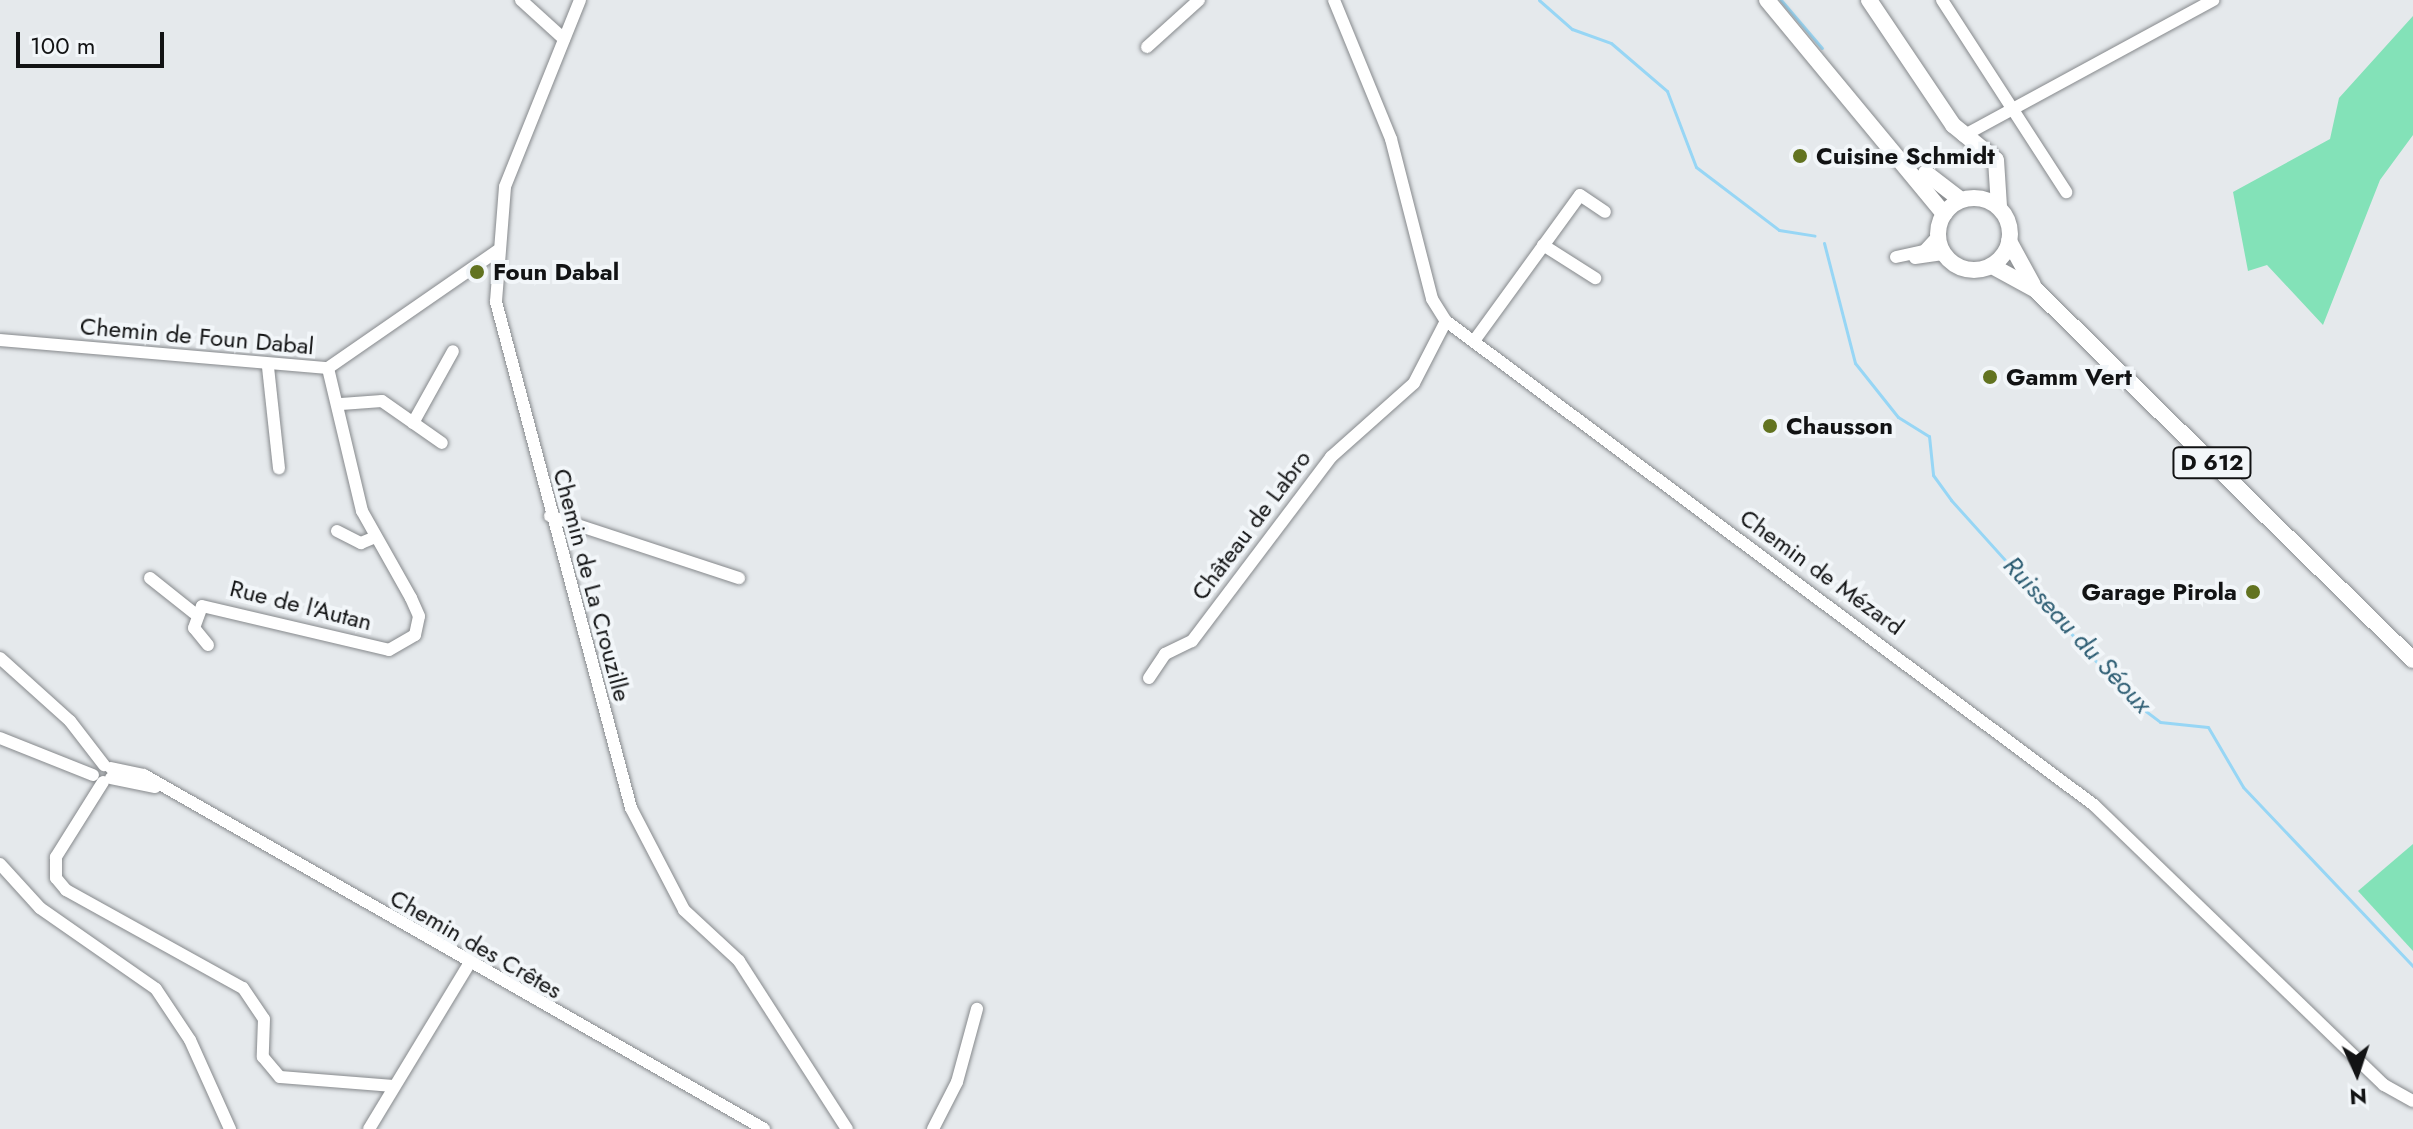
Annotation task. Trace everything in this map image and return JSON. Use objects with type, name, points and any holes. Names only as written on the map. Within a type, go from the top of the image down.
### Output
[{"type":"main road","points":[[1767,0],[1944,214]]},
{"type":"main road","points":[[1869,0],[1963,136],[1992,155],[2000,171],[1999,207],[2009,241],[1992,266],[1960,268],[1943,254],[1938,236],[1944,214],[1970,199],[2000,171]]},
{"type":"main road","points":[[1814,56],[1927,175],[1970,199],[1999,207]]},
{"type":"main road","name":"D 612","points":[[2009,241],[2036,290]]},
{"type":"main road","name":"D 612","points":[[1992,266],[2036,290],[2413,660]]},
{"type":"street","points":[[521,0],[564,39]]},
{"type":"street","name":"Chemin de La Crouzille","points":[[580,0],[505,187],[497,251],[496,302],[550,516],[631,808],[684,910],[739,961],[847,1129]]},
{"type":"street","points":[[1147,47],[1199,0]]},
{"type":"street","name":"Chemin de Mézard","points":[[1334,0],[1391,139],[1432,299],[1446,321],[2094,805],[2384,1085],[2413,1101]]},
{"type":"street","points":[[1942,0],[2014,106],[2066,192]]},
{"type":"street","points":[[1963,136],[2214,0]]},
{"type":"street","points":[[1474,341],[1580,195],[1605,212]]},
{"type":"street","points":[[1938,236],[1924,251],[1896,257],[1943,254]]},
{"type":"street","points":[[1543,245],[1595,278]]},
{"type":"street","name":"Chemin de Foun Dabal","points":[[0,340],[268,367],[328,368],[497,251]]},
{"type":"street","name":"Château de Labro","points":[[1149,678],[1165,654],[1192,641],[1322,467],[1414,383],[1446,321]]},
{"type":"street","points":[[413,423],[453,351]]},
{"type":"street","points":[[268,367],[279,468]]},
{"type":"street","name":"Rue de l'Autan","points":[[208,645],[194,628],[194,613],[217,605],[369,646],[404,647],[419,616],[373,538],[341,404],[328,368]]},
{"type":"street","points":[[341,404],[382,401],[442,443]]},
{"type":"street","points":[[550,516],[739,578]]},
{"type":"street","points":[[337,531],[361,543],[373,538]]},
{"type":"street","points":[[150,578],[194,613]]},
{"type":"street","points":[[0,658],[70,721],[101,774],[56,857],[56,878],[66,890],[243,988],[264,1019],[263,1057],[280,1077],[394,1086]]},
{"type":"street","name":"Chemin des Crêtes","points":[[0,738],[71,767],[169,792],[763,1129]]},
{"type":"street","points":[[0,864],[40,908],[156,989],[190,1040],[230,1129]]},
{"type":"street","points":[[369,1129],[469,964]]},
{"type":"street","points":[[933,1129],[957,1082],[977,1009]]},
{"type":"green space","points":[[2413,16],[2413,135],[2380,180],[2323,325],[2267,265],[2248,271],[2233,192],[2330,139],[2339,98]]},
{"type":"green space","points":[[2413,844],[2413,951],[2358,891]]},
{"type":"waterway","name":"Ruisseau du Séoux","points":[[1539,0],[1572,29],[1611,43],[1667,91],[1696,167],[1779,230],[1815,236]]},
{"type":"waterway","points":[[1781,0],[1822,48]]},
{"type":"waterway","name":"Ruisseau du Séoux","points":[[1824,243],[1855,363],[1898,417],[1929,436],[1933,475],[1951,500],[2131,700],[2160,722],[2208,727],[2243,787],[2413,966]]},
{"type":"place","name":"Cuisine Schmidt","points":[[1800,156]]},
{"type":"place","name":"Foun Dabal","points":[[477,272]]},
{"type":"place","name":"Gamm Vert","points":[[1990,377]]},
{"type":"place","name":"Chausson","points":[[1770,426]]},
{"type":"place","name":"Garage Pirola","points":[[2253,592]]}]
